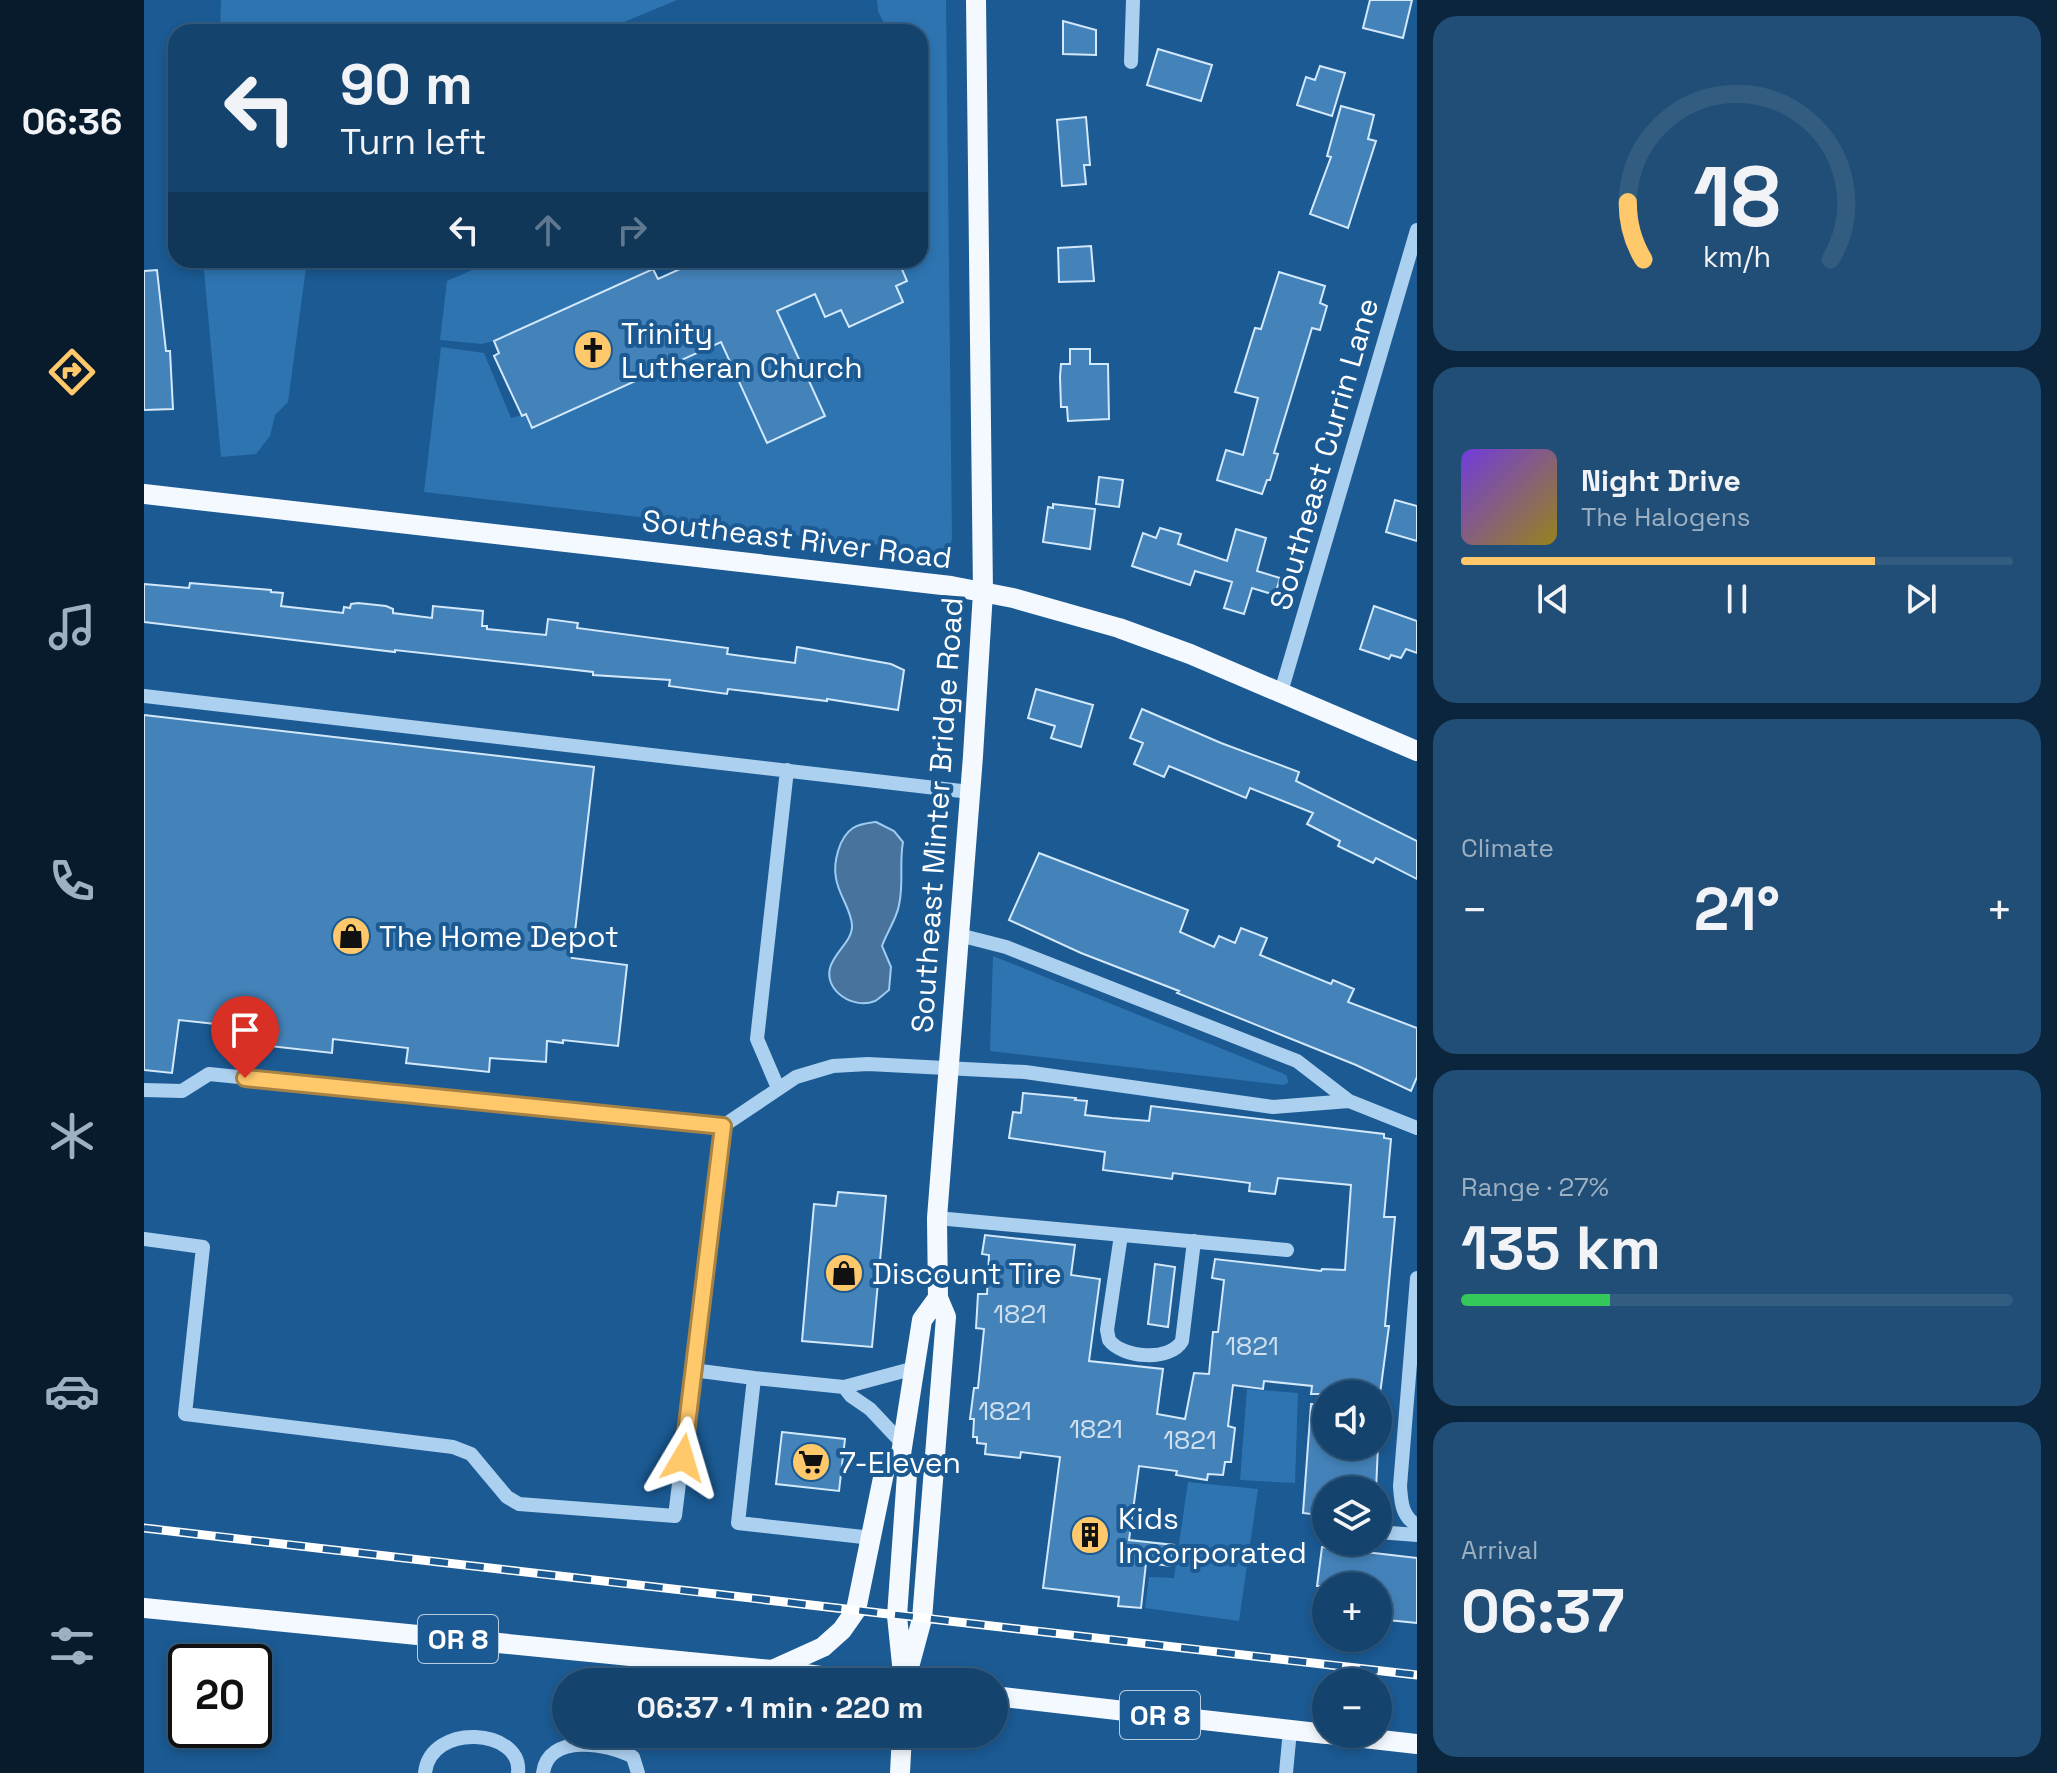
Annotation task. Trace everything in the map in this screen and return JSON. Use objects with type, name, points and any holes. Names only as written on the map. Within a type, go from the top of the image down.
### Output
[{"type":"main road","name":"Southeast Minter Bridge Road","points":[[908,1668],[922,1619],[937,1398],[946,1317],[938,1298],[937,1218],[983,592],[976,0]]},
{"type":"main road","name":"Southeast River Road","points":[[144,494],[983,592],[1119,628],[1281,692],[1417,751]]},
{"type":"main road","name":"Southeast Minter Bridge Road","points":[[903,1668],[897,1616],[907,1474],[902,1448],[922,1320],[938,1298]]},
{"type":"main road","points":[[776,1668],[823,1647],[842,1630],[856,1610],[884,1473],[888,1462],[902,1448]]},
{"type":"main road","name":"OR 8","points":[[144,1608],[752,1668]]},
{"type":"main road","name":"OR 8","points":[[1008,1698],[1312,1732]]},
{"type":"main road","name":"OR 8","points":[[1392,1741],[1417,1744]]},
{"type":"main road","points":[[900,1773],[901,1748]]},
{"type":"street","points":[[1131,62],[1133,0]]},
{"type":"street","name":"Southeast Currin Lane","points":[[1281,692],[1417,230]]},
{"type":"street","points":[[144,696],[970,792]]},
{"type":"street","points":[[778,1088],[757,1039],[787,770]]},
{"type":"street","points":[[959,935],[1006,947],[1297,1061],[1349,1101],[1417,1128]]},
{"type":"street","points":[[144,1090],[182,1091],[209,1074],[723,1126],[796,1077],[833,1066],[868,1064],[1025,1072],[1273,1107],[1349,1101]]},
{"type":"street","points":[[144,1239],[203,1247],[185,1414],[453,1447],[471,1454],[507,1497],[519,1504],[675,1516],[723,1126]]},
{"type":"street","points":[[937,1218],[1287,1250]]},
{"type":"street","points":[[1121,1235],[1107,1330],[1109,1340],[1119,1350],[1158,1356],[1173,1351],[1182,1341],[1194,1241]]},
{"type":"street","points":[[1417,1278],[1400,1486],[1401,1505],[1407,1517],[1417,1525]]},
{"type":"street","points":[[693,1370],[844,1387],[915,1368]]},
{"type":"street","points":[[754,1378],[738,1523],[872,1538]]},
{"type":"street","points":[[844,1387],[870,1409],[902,1448]]},
{"type":"street","points":[[1392,1533],[1417,1535]]},
{"type":"street","points":[[1286,1773],[1290,1730]]},
{"type":"street","points":[[425,1773],[426,1765],[436,1750],[447,1741],[460,1737],[491,1739],[508,1747],[517,1757],[518,1773]]},
{"type":"street","points":[[543,1773],[551,1755],[573,1745],[623,1751],[633,1757],[638,1773]]},
{"type":"shaded area","points":[[221,0],[677,0],[619,24],[220,24]]},
{"type":"shaded area","points":[[877,0],[946,0],[952,539],[949,549],[941,552],[424,492],[441,347],[484,353],[511,418],[526,414],[532,428],[709,317],[767,443],[825,417],[770,296],[815,294],[825,317],[841,310],[849,326],[896,286],[900,268],[928,268],[928,24],[884,24]]},
{"type":"shaded area","points":[[204,268],[306,268],[288,402],[275,415],[270,436],[256,454],[221,457]]},
{"type":"shaded area","points":[[477,268],[646,268],[648,272],[482,344],[440,340],[447,281]]},
{"type":"shaded area","points":[[876,822],[894,831],[903,842],[900,897],[896,915],[882,946],[891,967],[889,990],[875,1001],[858,1003],[836,991],[829,976],[832,962],[852,931],[849,913],[837,884],[835,865],[848,832]]},
{"type":"shaded area","points":[[993,956],[1282,1073],[1287,1076],[1288,1083],[1283,1085],[990,1051]]},
{"type":"shaded area","points":[[1247,1389],[1298,1393],[1295,1483],[1240,1480]]},
{"type":"shaded area","points":[[1188,1482],[1258,1489],[1239,1621],[1145,1608],[1149,1577],[1174,1578]]},
{"type":"building","points":[[1370,0],[1412,0],[1403,38],[1363,28]]},
{"type":"building","points":[[1063,21],[1096,30],[1096,55],[1063,54]]},
{"type":"building","points":[[1158,49],[1212,65],[1201,101],[1147,85]]},
{"type":"building","points":[[1320,66],[1345,73],[1332,116],[1297,105],[1306,77],[1315,80]]},
{"type":"building","points":[[1341,106],[1374,115],[1368,139],[1376,141],[1348,228],[1310,214],[1331,157],[1327,156]]},
{"type":"building","points":[[1086,117],[1090,165],[1084,165],[1086,184],[1062,186],[1057,120]]},
{"type":"building","points":[[1091,246],[1094,281],[1059,282],[1058,248]]},
{"type":"building","name":"Trinity Lutheran Church","points":[[682,268],[901,268],[907,281],[896,286],[903,302],[849,327],[841,310],[825,317],[815,294],[777,311],[825,416],[767,443],[721,342],[532,428],[526,414],[522,416],[494,356],[499,353],[494,341],[653,269],[658,279]]},
{"type":"building","points":[[157,270],[166,351],[170,351],[173,409],[144,410],[144,271]]},
{"type":"building","points":[[1279,272],[1325,286],[1320,303],[1327,306],[1320,330],[1312,328],[1274,453],[1278,454],[1262,494],[1217,480],[1226,450],[1243,455],[1258,398],[1235,392],[1255,328],[1261,329]]},
{"type":"building","points":[[1070,349],[1090,349],[1090,364],[1108,364],[1109,419],[1068,421],[1067,407],[1061,407],[1060,377],[1061,364],[1070,364]]},
{"type":"building","points":[[1099,477],[1123,480],[1119,507],[1096,504]]},
{"type":"building","points":[[1395,500],[1417,506],[1417,541],[1386,532]]},
{"type":"building","points":[[1053,504],[1095,509],[1090,549],[1043,542],[1048,507],[1053,508]]},
{"type":"building","points":[[1160,528],[1181,534],[1178,544],[1227,561],[1236,529],[1266,538],[1257,571],[1280,578],[1275,595],[1252,588],[1244,614],[1224,608],[1232,582],[1195,571],[1190,585],[1132,566],[1143,533],[1156,538]]},
{"type":"building","points":[[190,583],[271,590],[283,593],[281,606],[343,613],[344,607],[350,608],[351,604],[358,603],[386,606],[393,609],[393,613],[432,618],[433,606],[483,611],[482,626],[487,626],[487,629],[546,635],[548,619],[578,623],[577,628],[728,648],[727,654],[795,663],[797,647],[891,664],[904,670],[898,710],[728,689],[727,694],[669,686],[670,680],[593,675],[593,672],[144,622],[144,584],[189,588]]},
{"type":"building","points":[[1374,606],[1417,621],[1417,653],[1406,649],[1401,658],[1391,655],[1389,659],[1360,649]]},
{"type":"building","points":[[1036,689],[1093,705],[1081,747],[1051,738],[1055,726],[1028,718]]},
{"type":"building","points":[[1142,709],[1299,772],[1296,781],[1417,841],[1417,879],[1376,858],[1373,863],[1338,846],[1340,841],[1307,824],[1313,813],[1250,788],[1246,798],[1169,766],[1164,777],[1134,764],[1143,743],[1130,738]]},
{"type":"building","name":"The Home Depot","points":[[144,715],[594,767],[572,958],[627,965],[618,1046],[547,1041],[546,1062],[490,1058],[489,1072],[406,1063],[408,1048],[333,1039],[332,1053],[251,1044],[253,1028],[179,1020],[172,1073],[144,1070]]},
{"type":"building","points":[[1039,853],[1188,910],[1180,932],[1214,947],[1219,936],[1235,943],[1241,928],[1267,938],[1260,955],[1331,984],[1333,980],[1354,989],[1348,1002],[1417,1028],[1417,1077],[1411,1091],[1009,920]]},
{"type":"building","points":[[1023,1093],[1087,1101],[1085,1115],[1149,1121],[1151,1106],[1384,1134],[1384,1138],[1391,1139],[1384,1217],[1395,1217],[1385,1326],[1389,1326],[1382,1380],[1312,1380],[1312,1386],[1264,1381],[1263,1389],[1233,1385],[1228,1426],[1235,1428],[1231,1462],[1225,1462],[1223,1475],[1208,1474],[1207,1480],[1176,1475],[1177,1471],[1139,1466],[1129,1540],[1174,1545],[1171,1566],[1146,1563],[1141,1608],[1118,1606],[1119,1597],[1043,1588],[1060,1457],[1021,1452],[1020,1458],[985,1454],[986,1444],[977,1443],[977,1437],[973,1437],[974,1419],[970,1419],[974,1388],[978,1388],[984,1329],[976,1328],[978,1294],[987,1294],[989,1255],[982,1254],[985,1235],[1075,1245],[1071,1275],[1100,1279],[1089,1361],[1163,1369],[1157,1414],[1185,1419],[1194,1373],[1209,1374],[1213,1332],[1218,1332],[1224,1280],[1212,1278],[1215,1259],[1321,1271],[1345,1270],[1351,1185],[1278,1178],[1275,1194],[1249,1191],[1250,1183],[1173,1173],[1172,1179],[1103,1170],[1105,1152],[1009,1138],[1013,1112],[1021,1113]]},
{"type":"building","name":"Discount Tire","points":[[838,1192],[886,1196],[872,1347],[802,1341],[814,1204],[836,1206]]},
{"type":"building","points":[[1155,1264],[1175,1267],[1168,1327],[1148,1324]]},
{"type":"building","points":[[1312,1404],[1312,1460],[1377,1460],[1377,1476],[1312,1476],[1312,1514],[1303,1513]]},
{"type":"building","name":"7-Eleven","points":[[782,1432],[845,1439],[839,1491],[776,1484]]},
{"type":"building","points":[[1321,1556],[1417,1558],[1417,1623],[1392,1620],[1392,1572],[1319,1572]]},
{"type":"railway","points":[[144,1528],[1417,1675]]},
{"type":"place","name":"Trinity Lutheran Church","points":[[593,350]]},
{"type":"place","name":"The Home Depot","points":[[351,936]]},
{"type":"place","name":"Discount Tire","points":[[844,1273]]},
{"type":"place","name":"7-Eleven","points":[[811,1462]]},
{"type":"place","name":"Kids Incorporated","points":[[1090,1535]]},
{"type":"route","points":[[245,1078],[723,1126],[683,1458]]}]
